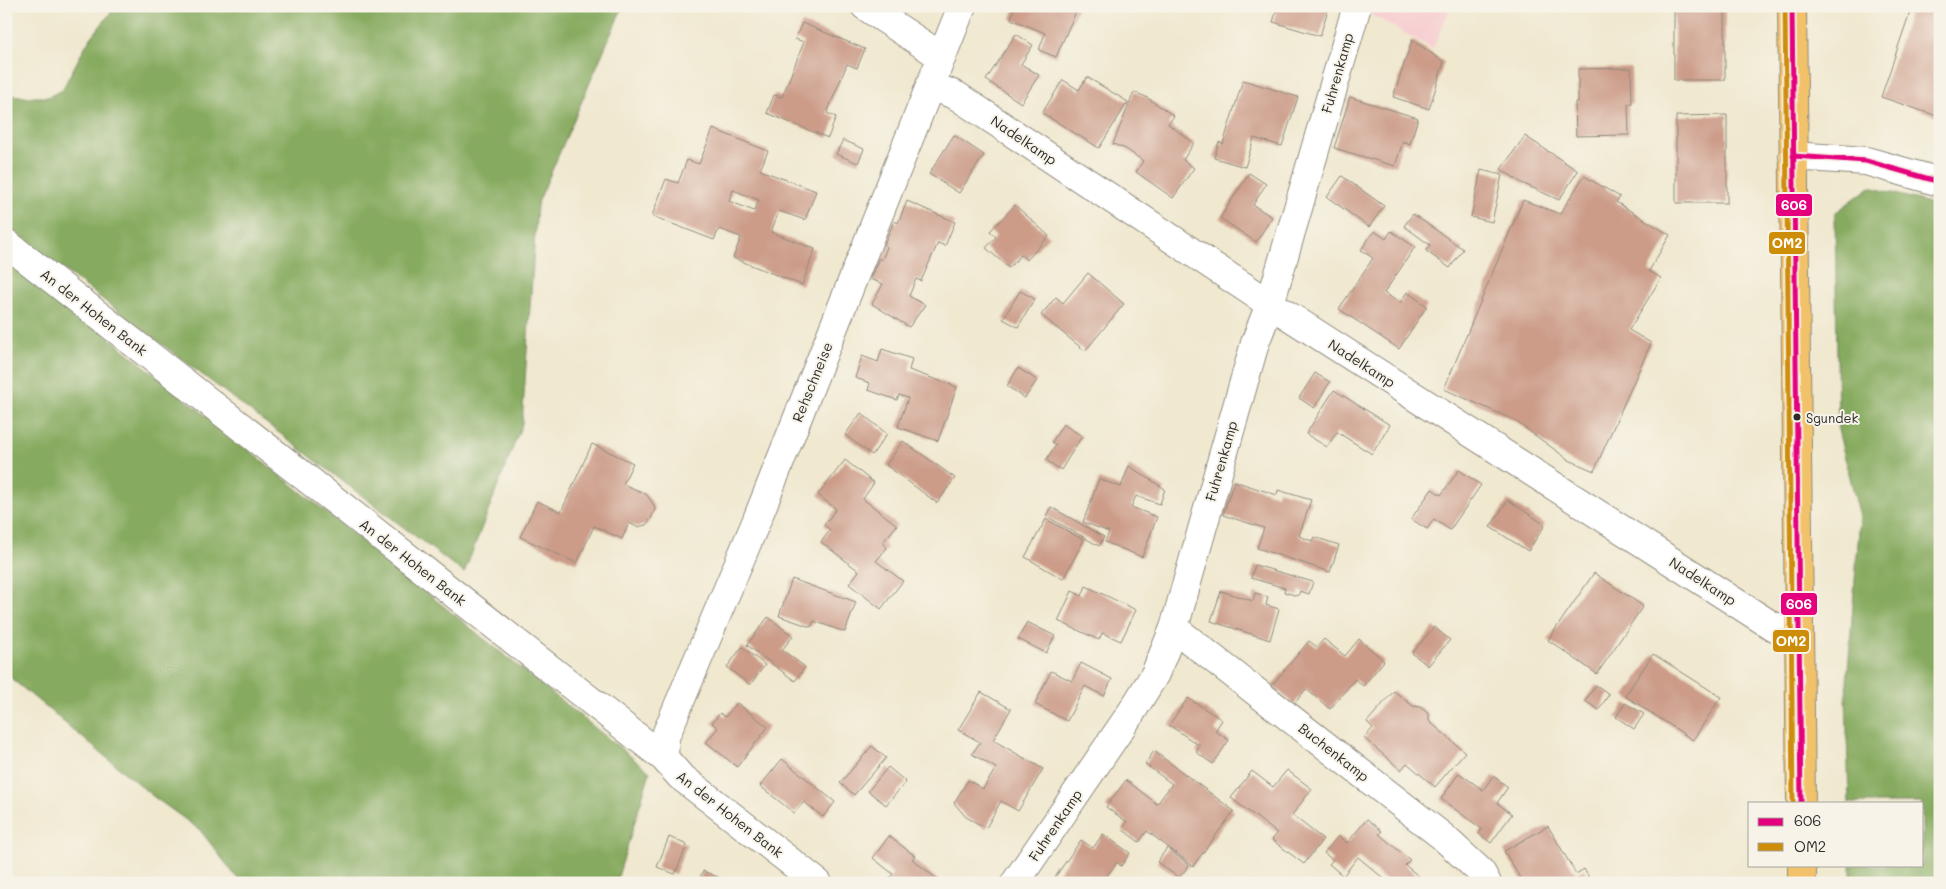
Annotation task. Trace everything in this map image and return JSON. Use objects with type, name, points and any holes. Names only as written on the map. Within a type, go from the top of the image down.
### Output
[{"type":"main road","points":[[1792,6],[1801,802]]},
{"type":"main road","points":[[1802,866],[1802,883]]},
{"type":"street","points":[[865,6],[942,57]]},
{"type":"street","name":"Rehschneise","points":[[664,758],[665,737],[756,522],[962,6]]},
{"type":"street","name":"Fuhrenkamp","points":[[1015,883],[1132,713],[1155,674],[1174,628],[1255,344],[1270,304],[1357,6]]},
{"type":"street","name":"Nadelkamp","points":[[930,85],[957,96],[1270,304],[1774,626],[1798,627]]},
{"type":"street","points":[[1793,156],[1866,161],[1940,182]]},
{"type":"street","name":"An der Hohen Bank","points":[[6,244],[664,758],[680,776],[818,883]]},
{"type":"street","name":"Buchenkamp","points":[[1174,628],[1442,836],[1481,872],[1487,883]]},
{"type":"shaded area","points":[[1356,6],[1451,6],[1433,49]]},
{"type":"green space","points":[[116,6],[623,6],[537,205],[522,424],[464,573],[6,226],[6,93],[24,97],[48,97],[62,90],[87,43]]},
{"type":"green space","points":[[1870,187],[1940,206],[1940,883],[1851,883],[1851,866],[1924,866],[1924,802],[1849,802],[1846,695],[1860,517],[1838,430],[1835,213]]},
{"type":"green space","points":[[6,257],[61,299],[650,772],[616,883],[241,883],[200,830],[154,797],[6,674]]},
{"type":"building","points":[[1015,6],[1070,6],[1077,9],[1056,57],[1039,50],[1045,33],[1011,19]]},
{"type":"building","points":[[1278,6],[1329,6],[1320,36],[1273,22]]},
{"type":"building","points":[[1674,6],[1725,6],[1725,80],[1674,80]]},
{"type":"building","points":[[1912,6],[1940,6],[1940,117],[1881,97]]},
{"type":"building","points":[[802,23],[865,49],[857,68],[847,64],[827,113],[836,117],[828,138],[767,113],[774,95],[782,97],[804,42],[795,39]]},
{"type":"building","points":[[1016,34],[1033,45],[1021,64],[1039,75],[1021,103],[986,80]]},
{"type":"building","points":[[1412,40],[1444,62],[1429,109],[1393,97]]},
{"type":"building","points":[[1631,68],[1632,104],[1628,104],[1629,135],[1576,136],[1575,102],[1578,102],[1578,69]]},
{"type":"building","points":[[1087,77],[1128,102],[1099,148],[1042,113],[1063,80],[1079,90]]},
{"type":"building","points":[[1243,80],[1298,97],[1282,146],[1254,138],[1245,167],[1214,158],[1219,142],[1223,144]]},
{"type":"building","points":[[1134,92],[1146,97],[1174,116],[1168,124],[1194,143],[1183,160],[1194,168],[1173,198],[1136,172],[1143,161],[1126,149],[1113,144]]},
{"type":"building","points":[[1350,97],[1418,118],[1410,144],[1403,141],[1395,166],[1334,148]]},
{"type":"building","points":[[1727,115],[1727,203],[1676,203],[1676,116]]},
{"type":"building","points":[[713,129],[768,151],[760,170],[816,191],[805,220],[779,211],[771,232],[815,249],[802,285],[733,258],[741,237],[719,229],[714,240],[652,216],[666,179],[678,183],[687,160],[699,164]],"holes":[[[733,190],[759,200],[754,211],[729,201]]]},
{"type":"building","points":[[954,135],[984,155],[959,193],[929,174]]},
{"type":"building","points":[[1525,136],[1578,171],[1559,200],[1522,183],[1501,169]]},
{"type":"building","points":[[843,140],[864,149],[858,163],[836,154]]},
{"type":"building","points":[[1481,170],[1502,175],[1492,222],[1471,217]]},
{"type":"building","points":[[1249,173],[1266,184],[1253,205],[1272,217],[1256,242],[1220,218]]},
{"type":"building","points":[[1342,176],[1384,206],[1369,227],[1327,197]]},
{"type":"building","points":[[1584,176],[1620,197],[1616,202],[1670,235],[1649,271],[1661,278],[1629,330],[1651,343],[1594,471],[1569,460],[1514,420],[1444,389],[1523,200],[1560,214]]},
{"type":"building","points":[[907,201],[955,222],[945,246],[938,243],[921,281],[916,279],[909,296],[925,305],[909,327],[872,304],[883,284],[870,279],[879,258],[882,260],[887,247],[884,245],[894,221],[898,223]]},
{"type":"building","points":[[1015,205],[1049,236],[1027,260],[1021,255],[1009,268],[986,248],[996,237],[990,231]]},
{"type":"building","points":[[1413,214],[1463,249],[1450,268],[1426,251],[1430,245],[1404,226]]},
{"type":"building","points":[[1374,231],[1386,239],[1391,231],[1415,247],[1384,293],[1400,303],[1407,292],[1427,306],[1399,349],[1339,309],[1373,258],[1361,250]]},
{"type":"building","points":[[1088,273],[1124,304],[1085,351],[1041,315],[1056,297],[1063,303]]},
{"type":"building","points":[[1020,291],[1035,299],[1018,327],[1003,319]]},
{"type":"building","points":[[882,349],[912,359],[909,370],[957,387],[938,441],[898,427],[908,398],[899,395],[897,400],[868,390],[870,383],[855,378],[862,356],[878,362]]},
{"type":"building","points":[[1018,368],[1037,380],[1025,398],[1007,386]]},
{"type":"building","points":[[1315,373],[1330,382],[1314,408],[1299,398]]},
{"type":"building","points":[[1334,390],[1390,425],[1372,454],[1337,432],[1327,447],[1306,434]]},
{"type":"building","points":[[861,413],[887,434],[872,455],[845,435]]},
{"type":"building","points":[[1063,424],[1082,436],[1061,470],[1046,460],[1056,445],[1052,442]]},
{"type":"building","points":[[903,441],[955,478],[937,503],[886,465]]},
{"type":"building","points":[[592,444],[633,463],[623,484],[646,494],[655,509],[646,525],[637,527],[629,523],[622,539],[594,526],[577,563],[520,537],[537,501],[561,512]]},
{"type":"building","points":[[845,460],[874,483],[863,499],[897,525],[883,542],[887,548],[876,561],[903,581],[881,609],[849,584],[859,571],[821,542],[830,530],[824,525],[836,509],[818,495]]},
{"type":"building","points":[[1129,466],[1165,489],[1160,504],[1136,496],[1131,507],[1157,517],[1142,557],[1105,542],[1109,532],[1083,522],[1099,479],[1121,487]]},
{"type":"building","points":[[1459,470],[1481,485],[1450,530],[1434,519],[1427,529],[1411,519],[1432,489],[1441,495]]},
{"type":"building","points":[[1234,481],[1277,495],[1278,490],[1311,500],[1299,536],[1312,541],[1314,537],[1339,545],[1330,572],[1257,548],[1264,528],[1223,515]]},
{"type":"building","points":[[1508,500],[1545,525],[1528,551],[1490,527]]},
{"type":"building","points":[[1051,507],[1104,537],[1099,546],[1046,516]]},
{"type":"building","points":[[1046,519],[1084,540],[1063,579],[1025,557]]},
{"type":"building","points":[[1255,565],[1313,582],[1309,594],[1300,591],[1298,596],[1284,592],[1285,588],[1251,578]]},
{"type":"building","points":[[1594,573],[1643,606],[1597,674],[1548,640]]},
{"type":"building","points":[[792,579],[856,602],[845,632],[814,621],[811,627],[779,616]]},
{"type":"building","points":[[1086,586],[1136,610],[1121,641],[1102,633],[1099,640],[1058,621],[1072,591],[1082,596]]},
{"type":"building","points":[[1221,591],[1253,601],[1255,593],[1268,597],[1266,605],[1279,609],[1270,640],[1211,621]]},
{"type":"building","points":[[768,617],[793,636],[782,650],[805,667],[795,681],[747,645]]},
{"type":"building","points":[[1027,622],[1055,636],[1046,653],[1018,639]]},
{"type":"building","points":[[1434,627],[1450,640],[1428,666],[1412,653]]},
{"type":"building","points":[[1324,639],[1345,656],[1359,639],[1384,661],[1363,686],[1355,679],[1330,709],[1306,689],[1294,704],[1272,685],[1309,641],[1317,647]]},
{"type":"building","points":[[742,647],[765,665],[750,685],[727,667]]},
{"type":"building","points":[[1653,654],[1721,697],[1693,740],[1625,696]]},
{"type":"building","points":[[1081,663],[1112,679],[1104,696],[1085,686],[1067,721],[1035,704],[1051,671],[1072,681]]},
{"type":"building","points":[[1596,685],[1609,694],[1599,710],[1585,701]]},
{"type":"building","points":[[1394,691],[1413,706],[1420,707],[1429,714],[1429,721],[1465,752],[1435,787],[1407,763],[1401,770],[1364,738],[1373,728],[1367,722]]},
{"type":"building","points":[[981,692],[1011,709],[993,740],[1043,769],[1018,811],[1001,801],[986,828],[966,817],[954,803],[968,780],[983,789],[996,768],[972,754],[980,742],[958,730]]},
{"type":"building","points":[[1188,698],[1222,720],[1215,731],[1229,740],[1213,764],[1196,752],[1200,746],[1169,725]]},
{"type":"building","points":[[737,703],[768,727],[737,767],[706,742],[718,728],[712,723],[720,713],[725,717]]},
{"type":"building","points":[[1625,703],[1644,714],[1634,729],[1616,717]]},
{"type":"building","points":[[872,746],[886,758],[854,795],[840,783]]},
{"type":"building","points":[[1154,751],[1234,811],[1193,866],[1147,831],[1139,842],[1122,829],[1127,822],[1106,807],[1126,780],[1157,804],[1172,784],[1145,764]]},
{"type":"building","points":[[782,759],[835,802],[823,817],[804,802],[794,813],[760,786]]},
{"type":"building","points":[[888,767],[906,782],[886,805],[868,791]]},
{"type":"building","points":[[1287,770],[1312,789],[1292,815],[1323,839],[1304,864],[1272,840],[1277,833],[1231,798],[1252,771],[1273,787]]},
{"type":"building","points":[[1459,773],[1483,790],[1493,776],[1508,787],[1497,803],[1512,814],[1491,843],[1479,834],[1482,829],[1441,799]]},
{"type":"building","points":[[1367,819],[1382,831],[1379,834],[1410,860],[1405,865],[1427,883],[1389,883],[1358,857],[1343,876],[1329,864],[1333,860],[1324,853],[1338,836],[1347,843]]},
{"type":"building","points":[[1548,826],[1576,874],[1584,869],[1592,883],[1523,883],[1504,851]]},
{"type":"building","points":[[1103,834],[1130,853],[1121,866],[1117,862],[1102,883],[1051,883],[1081,840],[1093,848]]},
{"type":"building","points":[[889,836],[915,856],[912,859],[942,883],[886,883],[893,874],[873,858]]},
{"type":"building","points":[[669,837],[687,845],[675,874],[657,867]]},
{"type":"building","points":[[1167,848],[1189,865],[1179,878],[1157,862]]},
{"type":"building","points":[[703,871],[732,883],[698,883]]},
{"type":"transit line","name":"OM2","points":[[1785,6],[1793,802]]},
{"type":"transit line","name":"606","points":[[1792,6],[1801,802]]},
{"type":"transit line","name":"606","points":[[1793,156],[1866,161],[1940,182]]},
{"type":"place","name":"Sgundek","points":[[1797,417]]}]
